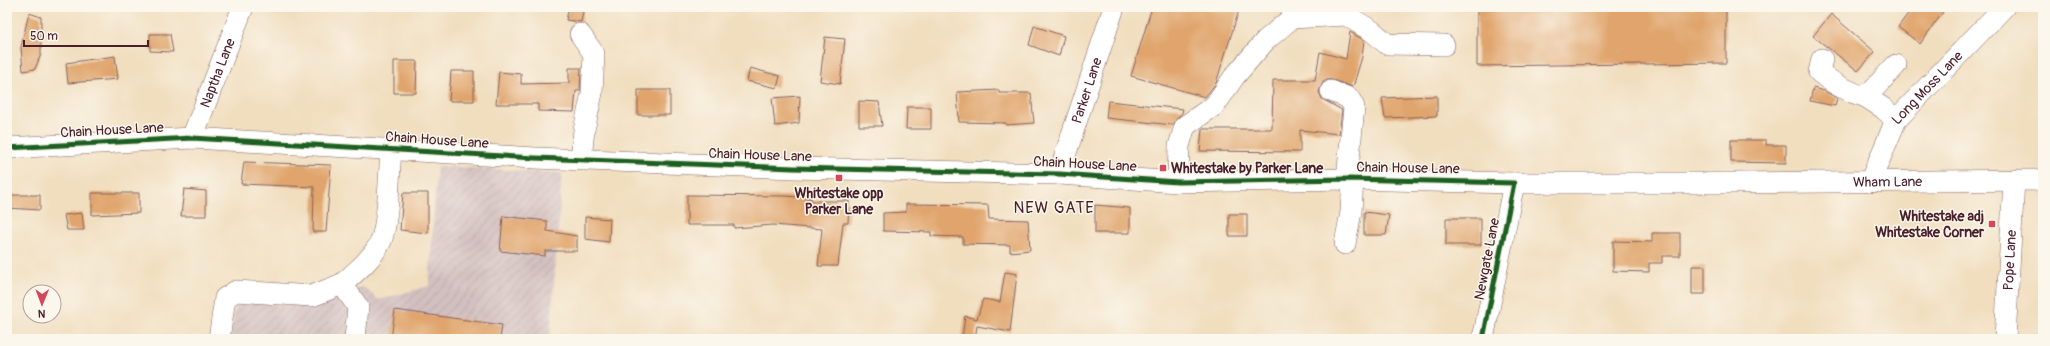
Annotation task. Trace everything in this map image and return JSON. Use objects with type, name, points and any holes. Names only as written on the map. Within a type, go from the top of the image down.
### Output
[{"type":"street","name":"Naptha Lane","points":[[192,138],[243,7]]},
{"type":"street","name":"Parker Lane","points":[[1059,174],[1114,7]]},
{"type":"street","name":"Long Moss Lane","points":[[1870,182],[1896,120],[2004,7]]},
{"type":"street","points":[[1178,182],[1179,146],[1185,126],[1215,105],[1234,77],[1261,46],[1292,18],[1329,12],[1346,15],[1387,44],[1444,45]]},
{"type":"street","points":[[580,34],[594,54],[592,93],[584,130],[582,160]]},
{"type":"street","points":[[1822,59],[1819,72],[1830,81],[1855,94],[1866,97],[1883,108],[1896,120]]},
{"type":"street","points":[[1866,97],[1896,65]]},
{"type":"street","points":[[1331,91],[1349,98],[1354,107],[1350,179],[1350,212],[1345,244]]},
{"type":"street","name":"Chain House Lane","points":[[7,148],[192,138],[582,160],[793,168],[1059,174],[1178,182],[1350,179],[1514,183],[1731,183]]},
{"type":"street","points":[[219,339],[225,298],[236,291],[312,296],[342,284],[365,263],[381,241],[385,222],[391,149]]},
{"type":"street","name":"Pope Lane","points":[[2005,339],[2014,180]]},
{"type":"street","name":"Wham Lane","points":[[1731,183],[2043,180]]},
{"type":"street","name":"Newgate Lane","points":[[1483,339],[1514,183]]},
{"type":"street","points":[[342,284],[358,307],[355,339]]},
{"type":"shaded area","points":[[437,166],[562,173],[550,339],[230,339],[235,309],[243,300],[284,305],[327,298],[363,287],[379,300],[429,286]]},
{"type":"building","points":[[569,7],[584,7],[581,22],[566,20]]},
{"type":"building","points":[[1152,7],[1240,7],[1216,83],[1205,97],[1131,76]]},
{"type":"building","points":[[1477,7],[1726,7],[1726,63],[1477,66]]},
{"type":"building","points":[[1913,7],[1935,7],[1943,12],[1920,44],[1898,27]]},
{"type":"building","points":[[29,13],[41,17],[41,54],[35,69],[23,71],[21,47]]},
{"type":"building","points":[[1831,14],[1875,52],[1858,71],[1813,36]]},
{"type":"building","points":[[1034,26],[1064,36],[1059,56],[1029,45]]},
{"type":"building","points":[[1350,32],[1364,40],[1362,57],[1353,87],[1329,79],[1323,82],[1319,92],[1322,99],[1342,110],[1339,134],[1300,130],[1300,152],[1200,151],[1202,129],[1272,129],[1273,80],[1315,80],[1320,52],[1346,59]]},
{"type":"building","points":[[150,34],[170,34],[173,52],[150,51]]},
{"type":"building","points":[[825,37],[845,39],[840,84],[820,81]]},
{"type":"building","points":[[115,56],[118,79],[68,83],[66,63]]},
{"type":"building","points":[[394,61],[417,61],[416,93],[394,93]]},
{"type":"building","points":[[569,68],[581,68],[580,91],[576,91],[574,112],[538,111],[538,104],[496,104],[499,72],[521,74],[521,84],[569,83]]},
{"type":"building","points":[[750,68],[780,76],[777,88],[747,81]]},
{"type":"building","points":[[451,71],[474,71],[474,101],[449,101]]},
{"type":"building","points":[[1813,88],[1824,91],[1837,98],[1835,106],[1810,101]]},
{"type":"building","points":[[638,90],[670,90],[670,115],[638,115]]},
{"type":"building","points":[[999,90],[999,93],[1031,93],[1034,123],[1006,125],[1006,123],[959,122],[957,92]]},
{"type":"building","points":[[800,96],[799,123],[775,126],[772,98]]},
{"type":"building","points":[[1437,96],[1437,116],[1385,118],[1382,98]]},
{"type":"building","points":[[859,101],[879,102],[882,126],[859,126]]},
{"type":"building","points":[[1108,101],[1183,109],[1182,113],[1173,125],[1106,118]]},
{"type":"building","points":[[907,107],[931,107],[931,129],[906,129]]},
{"type":"building","points":[[1731,140],[1766,140],[1766,145],[1786,145],[1786,163],[1731,162]]},
{"type":"building","points":[[244,162],[331,165],[326,232],[313,232],[314,187],[241,184]]},
{"type":"building","points":[[184,189],[206,191],[206,216],[181,216]]},
{"type":"building","points":[[92,193],[139,193],[139,213],[92,215]]},
{"type":"building","points":[[403,193],[428,193],[428,233],[400,230]]},
{"type":"building","points":[[7,195],[40,195],[40,210],[7,208]]},
{"type":"building","points":[[687,195],[785,196],[811,198],[811,201],[849,201],[848,223],[843,223],[838,266],[818,266],[822,229],[773,225],[734,228],[734,225],[687,225]]},
{"type":"building","points":[[906,204],[988,205],[989,219],[1028,220],[1030,250],[1010,252],[1010,245],[963,244],[963,237],[931,236],[931,232],[883,231],[883,213],[906,212]]},
{"type":"building","points":[[1095,205],[1130,208],[1130,233],[1095,233]]},
{"type":"building","points":[[1364,212],[1389,215],[1386,235],[1364,235]]},
{"type":"building","points":[[82,213],[84,230],[67,230],[64,215]]},
{"type":"building","points":[[1229,214],[1247,214],[1247,236],[1229,236]]},
{"type":"building","points":[[503,216],[547,221],[547,231],[577,236],[577,251],[545,251],[545,256],[500,251]]},
{"type":"building","points":[[585,217],[610,219],[609,242],[585,239]]},
{"type":"building","points":[[1446,218],[1481,218],[1481,245],[1446,245]]},
{"type":"building","points":[[1652,233],[1680,233],[1680,256],[1662,256],[1662,263],[1649,263],[1649,272],[1613,271],[1613,241],[1652,242]]},
{"type":"building","points":[[1692,266],[1705,266],[1705,294],[1692,294]]},
{"type":"building","points":[[1005,272],[1017,274],[1010,332],[977,326],[975,339],[962,339],[965,316],[977,319],[983,299],[1000,302]]},
{"type":"building","points":[[395,310],[502,325],[500,339],[391,339]]},
{"type":"cycle path","points":[[7,148],[192,138],[535,158],[793,168],[1059,174],[1178,182],[1347,179],[1514,183],[1483,339]]},
{"type":"place","name":"Whitestake by Parker Lane","points":[[1163,168]]},
{"type":"place","name":"Whitestake opp Parker Lane","points":[[839,178]]},
{"type":"place","name":"Whitestake adj Whitestake Corner","points":[[1992,224]]},
{"type":"district","name":"NEW GATE","points":[[1054,208]]}]
